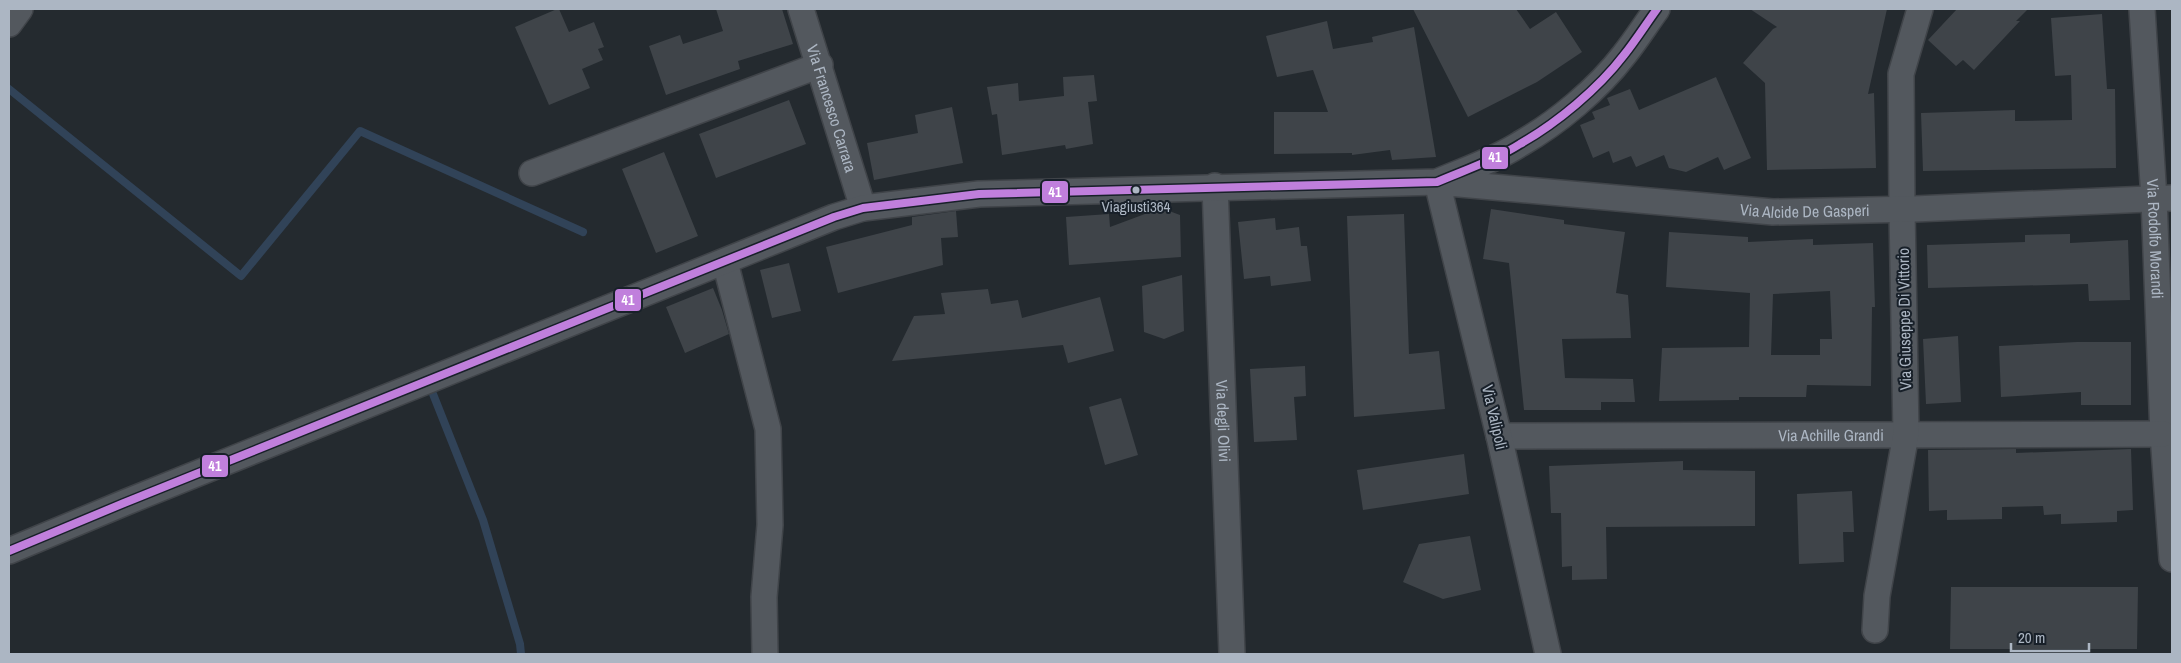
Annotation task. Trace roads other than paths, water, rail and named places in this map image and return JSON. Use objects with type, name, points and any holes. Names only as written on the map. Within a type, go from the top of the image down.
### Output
[{"type":"street","points":[[9,24],[20,9]]},
{"type":"street","name":"Via Francesco Carrara","points":[[801,9],[863,208]]},
{"type":"street","points":[[1437,182],[1513,148],[1563,113],[1602,80],[1623,56],[1657,9]]},
{"type":"street","name":"Via Giuseppe Di Vittorio","points":[[1876,630],[1877,596],[1906,434],[1901,74],[1920,9]]},
{"type":"street","name":"Via Rodolfo Morandi","points":[[2140,12],[2163,198],[2163,434],[2169,463],[2172,559]]},
{"type":"street","points":[[532,173],[820,65]]},
{"type":"street","name":"Via Alcide De Gasperi","points":[[9,551],[124,502],[834,217],[863,208],[979,194],[1215,186],[1437,182],[1773,212],[1902,210],[2163,198]]},
{"type":"street","name":"Via Valipoli","points":[[1437,182],[1499,436],[1548,654]]},
{"type":"street","name":"Via degli Olivi","points":[[1215,186],[1232,654]]},
{"type":"street","points":[[725,262],[768,429],[770,525],[764,597],[765,654]]},
{"type":"street","name":"Via Achille Grandi","points":[[1499,436],[2163,434]]},
{"type":"waterway","points":[[9,89],[241,276],[360,131],[583,232]]},
{"type":"waterway","points":[[433,394],[483,520],[520,644],[521,654]]},
{"type":"place","name":"Viagiusti364","points":[[1136,190]]}]
